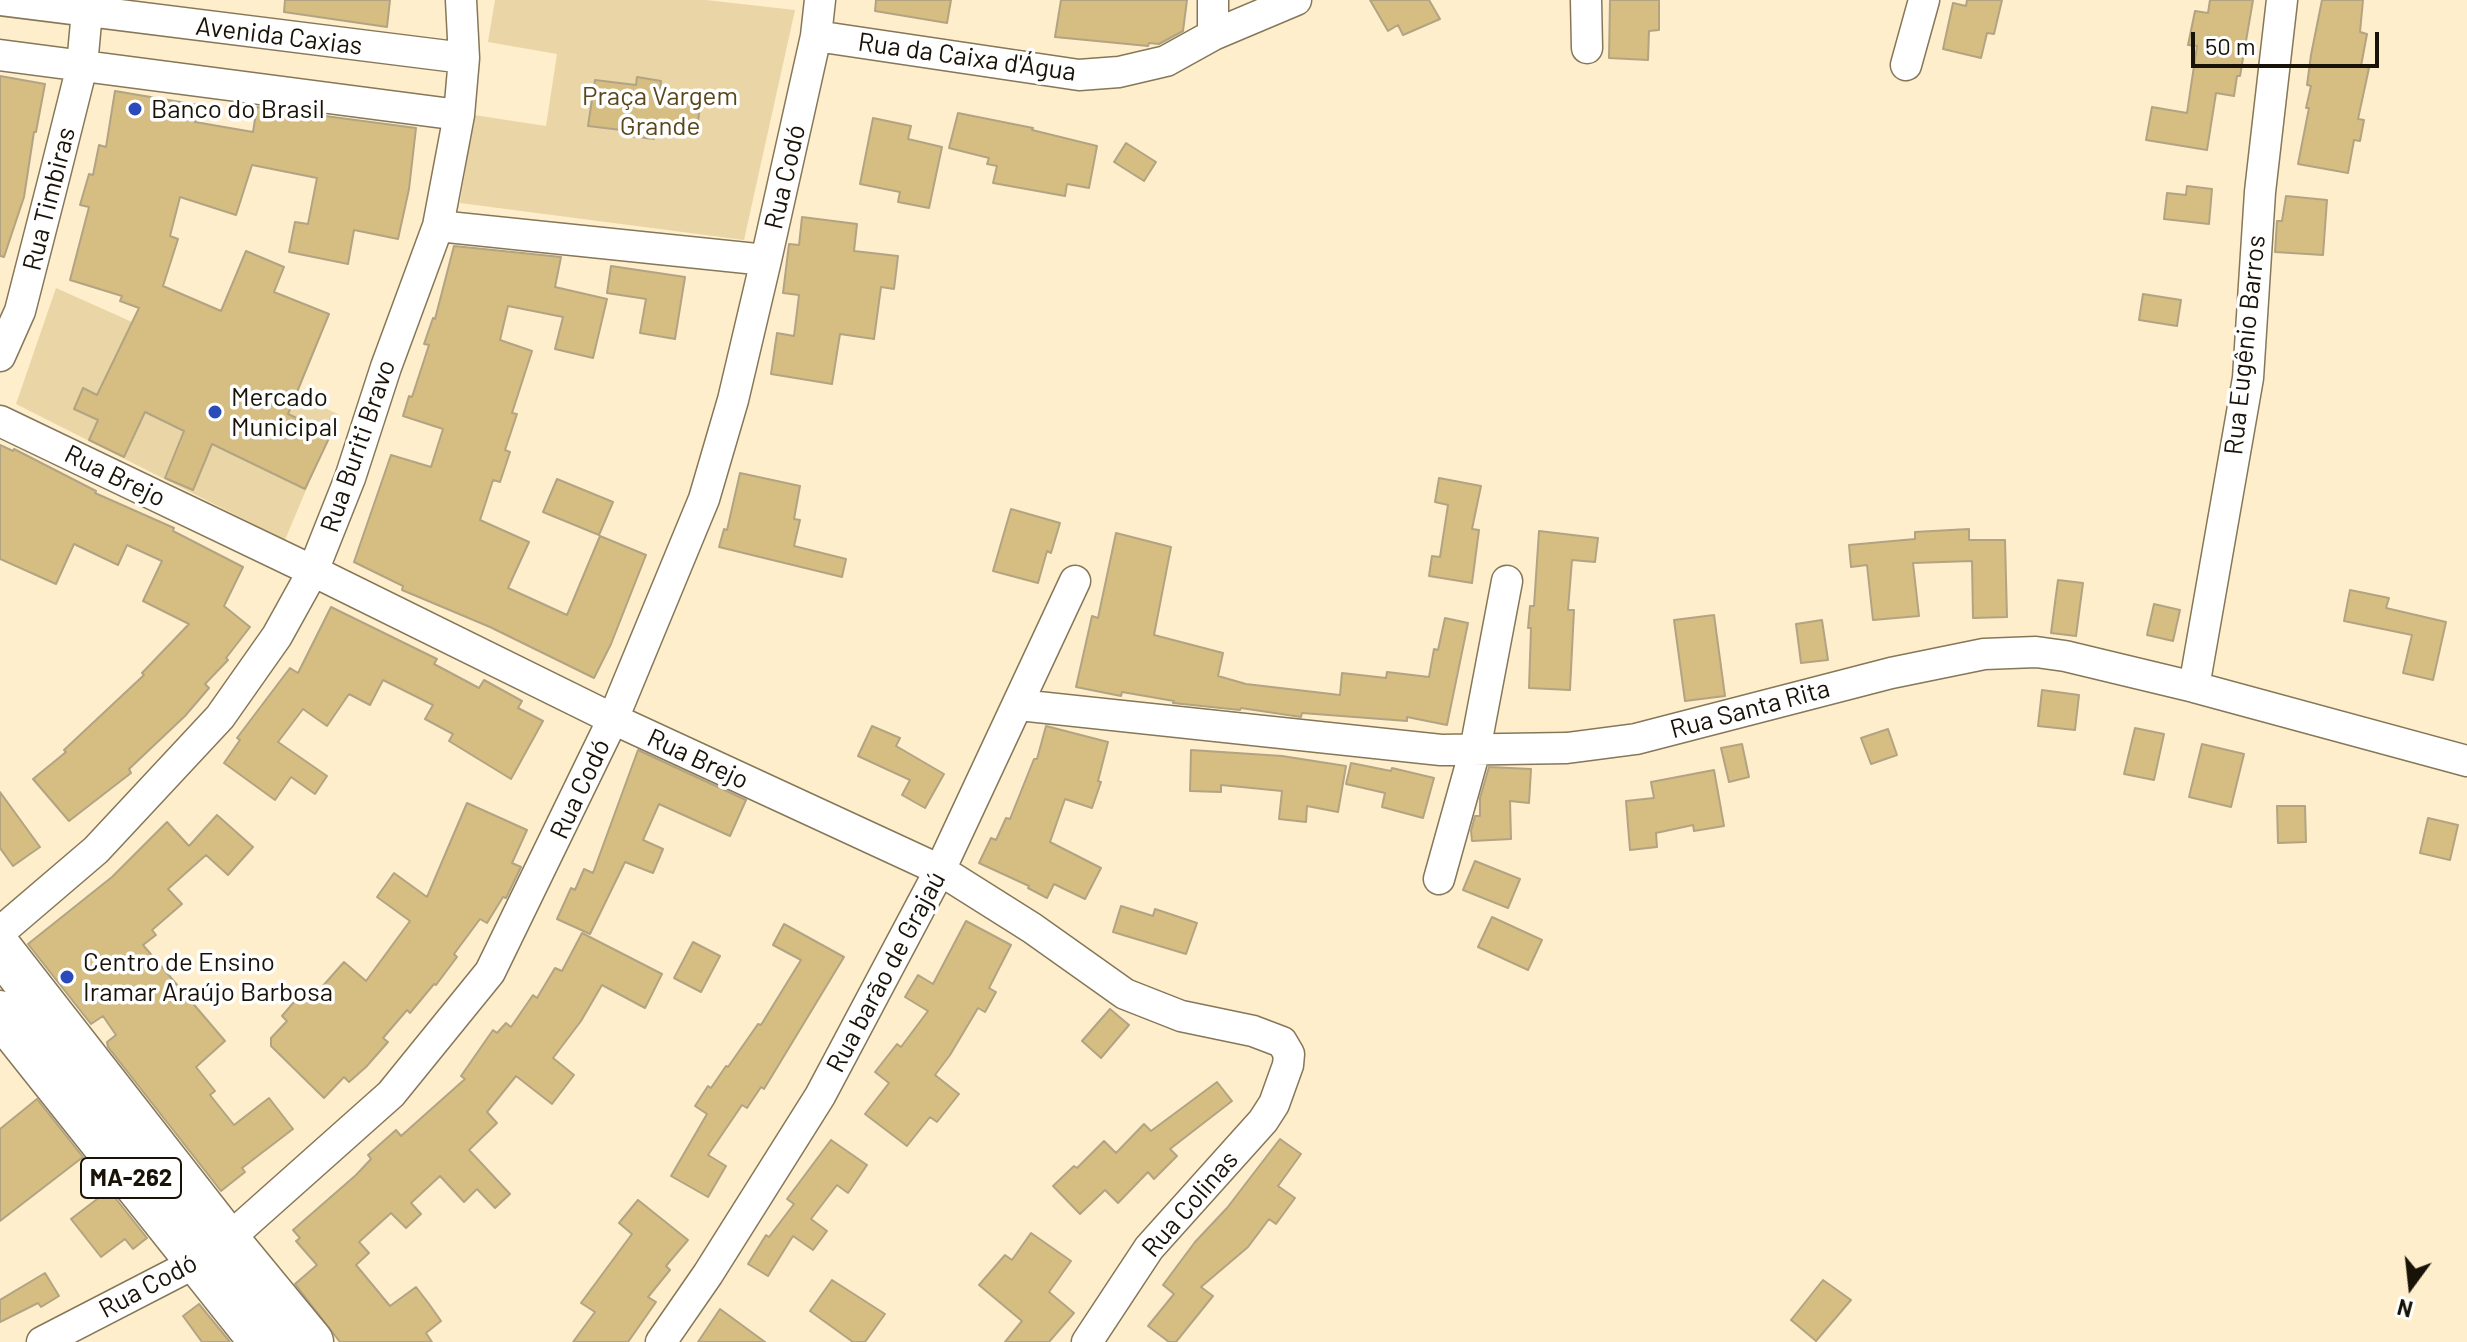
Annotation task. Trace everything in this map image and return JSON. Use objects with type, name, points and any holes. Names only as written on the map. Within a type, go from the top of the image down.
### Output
[{"type":"main road","points":[[0,949],[212,1251],[311,1342]]},
{"type":"main road","name":"MA-262","points":[[0,1013],[212,1251],[262,1342]]},
{"type":"street","name":"Avenida Caxias","points":[[0,0],[86,29],[461,87]]},
{"type":"street","name":"Rua Buriti Bravo","points":[[0,932],[96,850],[220,717],[277,636],[313,571],[350,478],[386,367],[438,226],[461,87],[461,0]]},
{"type":"street","name":"Rua Codó","points":[[42,1342],[212,1251],[391,1094],[490,972],[613,719],[704,499],[733,400],[766,260],[816,36],[820,0]]},
{"type":"street","points":[[1213,0],[1213,35]]},
{"type":"street","name":"Rua da Caixa d'Água","points":[[816,36],[1079,75],[1119,72],[1166,61],[1213,35],[1296,0]]},
{"type":"street","points":[[1586,0],[1587,48]]},
{"type":"street","points":[[1906,65],[1924,0]]},
{"type":"street","name":"Rua Eugênio Barros","points":[[2194,687],[2248,378],[2260,192],[2282,0]]},
{"type":"street","name":"Avenida Caxias","points":[[0,55],[86,29],[461,87]]},
{"type":"street","name":"Rua Timbiras","points":[[0,356],[20,311],[86,29]]},
{"type":"street","points":[[438,226],[766,260]]},
{"type":"street","name":"Rua Brejo","points":[[0,421],[613,719],[940,870],[1032,928],[1125,994],[1181,1016],[1273,1037],[1282,1042],[1289,1054],[1288,1065]]},
{"type":"street","name":"Rua barão de Grajaú","points":[[661,1342],[708,1274],[820,1096],[940,870],[1075,581]]},
{"type":"street","points":[[1439,879],[1475,750],[1507,581]]},
{"type":"street","name":"Rua Santa Rita","points":[[1019,705],[1441,750],[1567,748],[1636,739],[1865,679],[1997,653],[2036,652],[2194,687],[2467,761]]},
{"type":"street","name":"Rua Colinas","points":[[1087,1342],[1149,1248],[1263,1121],[1274,1104],[1288,1065]]},
{"type":"green space","name":"Praça Vargem Grande","points":[[495,0],[706,0],[795,10],[744,240],[460,203],[474,115],[546,126],[557,54],[488,42]]},
{"type":"green space","points":[[56,288],[338,414],[285,540],[16,404]]},
{"type":"building","points":[[285,0],[390,0],[387,27],[284,12]]},
{"type":"building","points":[[876,0],[951,0],[947,23],[875,11]]},
{"type":"building","points":[[1061,0],[1187,0],[1183,31],[1159,44],[1149,43],[1148,46],[1055,37]]},
{"type":"building","points":[[1370,0],[1429,0],[1440,19],[1403,35],[1398,25],[1388,31]]},
{"type":"building","points":[[1610,0],[1659,0],[1659,30],[1649,31],[1648,60],[1609,58]]},
{"type":"building","points":[[1967,0],[2002,0],[1994,34],[1987,33],[1981,58],[1943,49],[1953,3],[1966,6]]},
{"type":"building","points":[[2210,0],[2253,0],[2234,96],[2216,93],[2207,150],[2146,140],[2152,107],[2187,113],[2197,46],[2188,45],[2195,11],[2208,13]]},
{"type":"building","points":[[2322,0],[2363,0],[2360,32],[2367,34],[2361,66],[2369,68],[2358,119],[2364,120],[2360,141],[2354,140],[2348,173],[2298,164],[2309,108],[2306,108],[2311,86],[2307,85],[2311,55]]},
{"type":"building","points":[[0,76],[45,84],[24,197],[4,257],[0,256]]},
{"type":"building","points":[[637,77],[661,81],[660,91],[701,96],[697,132],[655,127],[654,139],[630,136],[630,131],[588,126],[595,80],[636,85]]},
{"type":"building","points":[[115,91],[198,105],[195,122],[253,132],[257,107],[416,128],[409,189],[398,239],[354,230],[348,264],[289,252],[295,222],[308,224],[317,178],[252,165],[236,215],[180,197],[170,236],[178,239],[163,286],[221,311],[246,251],[284,267],[274,292],[329,314],[288,414],[331,434],[305,489],[212,444],[193,490],[165,478],[184,431],[145,412],[124,457],[89,440],[98,420],[74,409],[83,388],[97,395],[139,308],[120,301],[122,296],[70,280],[89,207],[80,205],[89,174],[93,175],[99,145],[106,147]]},
{"type":"building","points":[[958,113],[1033,128],[1097,146],[1089,188],[1067,184],[1065,196],[993,183],[997,166],[987,164],[989,158],[949,148]]},
{"type":"building","points":[[873,118],[911,126],[908,139],[942,147],[929,208],[898,202],[900,192],[860,184]]},
{"type":"building","points":[[1126,143],[1156,162],[1144,181],[1114,162]]},
{"type":"building","points":[[2187,186],[2212,189],[2209,224],[2164,219],[2167,193],[2186,195]]},
{"type":"building","points":[[2286,196],[2327,200],[2323,255],[2275,252],[2277,221],[2282,221]]},
{"type":"building","points":[[802,217],[857,224],[854,251],[898,256],[894,289],[881,287],[874,339],[840,334],[832,384],[771,374],[777,333],[794,336],[799,295],[783,293],[789,244],[799,245]]},
{"type":"building","points":[[454,246],[561,257],[555,287],[607,299],[593,358],[555,349],[563,317],[508,306],[500,340],[532,351],[512,413],[517,414],[505,450],[510,452],[500,482],[493,480],[480,520],[529,542],[508,588],[567,615],[600,536],[646,555],[611,644],[594,678],[490,627],[402,590],[403,586],[354,562],[391,455],[431,467],[443,429],[403,416],[429,345],[424,344],[435,319]]},
{"type":"building","points":[[611,266],[685,277],[675,339],[640,333],[646,299],[607,293]]},
{"type":"building","points":[[2143,294],[2181,300],[2177,326],[2139,320]]},
{"type":"building","points":[[0,445],[14,449],[95,493],[174,528],[173,531],[243,567],[224,606],[250,627],[226,658],[228,660],[205,684],[209,688],[185,716],[129,769],[131,773],[69,821],[33,779],[66,752],[64,750],[144,675],[142,673],[189,624],[143,601],[162,561],[127,545],[118,565],[74,544],[56,584],[0,559]]},
{"type":"building","points":[[740,473],[800,486],[794,519],[800,520],[794,546],[846,559],[842,577],[719,547],[724,529],[727,530]]},
{"type":"building","points":[[1439,478],[1481,486],[1472,529],[1479,530],[1472,583],[1429,576],[1432,556],[1440,557],[1448,505],[1435,502]]},
{"type":"building","points":[[557,479],[613,502],[599,535],[543,512]]},
{"type":"building","points":[[1011,509],[1060,523],[1051,553],[1047,551],[1038,583],[993,571]]},
{"type":"building","points":[[1969,529],[1969,540],[2005,540],[2007,617],[1973,618],[1972,561],[1913,563],[1919,616],[1873,620],[1867,565],[1851,567],[1849,545],[1915,539],[1915,532]]},
{"type":"building","points":[[1539,531],[1598,538],[1595,562],[1572,560],[1568,610],[1574,610],[1570,690],[1529,688],[1531,628],[1528,628],[1530,606],[1534,606]]},
{"type":"building","points":[[1116,533],[1171,547],[1154,635],[1223,653],[1218,676],[1246,684],[1340,695],[1342,673],[1386,678],[1387,672],[1429,677],[1434,649],[1438,650],[1445,618],[1468,623],[1447,725],[1407,717],[1407,721],[1302,713],[1301,717],[1241,708],[1173,703],[1122,692],[1121,696],[1076,687],[1092,616],[1098,618]]},
{"type":"building","points":[[2058,580],[2083,583],[2076,636],[2051,633]]},
{"type":"building","points":[[2350,590],[2389,598],[2386,608],[2446,622],[2433,680],[2403,673],[2412,635],[2344,621]]},
{"type":"building","points":[[2154,604],[2180,610],[2173,641],[2147,635]]},
{"type":"building","points":[[331,607],[437,659],[434,664],[479,688],[484,680],[522,701],[518,708],[543,721],[511,779],[449,741],[453,734],[425,719],[433,705],[383,680],[370,705],[349,694],[327,726],[303,709],[278,742],[327,776],[315,794],[291,777],[275,800],[224,763],[240,740],[237,738],[290,668],[298,673]]},
{"type":"building","points":[[1714,615],[1725,696],[1685,701],[1674,620]]},
{"type":"building","points":[[1822,620],[1828,660],[1801,663],[1796,624]]},
{"type":"building","points":[[2042,690],[2079,695],[2075,730],[2038,726]]},
{"type":"building","points":[[872,726],[900,738],[896,746],[944,774],[925,808],[902,795],[910,780],[858,756]]},
{"type":"building","points":[[1046,726],[1108,742],[1098,781],[1101,782],[1092,808],[1065,799],[1050,842],[1101,868],[1085,899],[1054,884],[1047,898],[1029,886],[979,863],[991,838],[996,840],[1006,818],[1010,819],[1034,759],[1037,759]]},
{"type":"building","points":[[2135,728],[2164,734],[2154,780],[2124,774]]},
{"type":"building","points":[[1888,729],[1897,755],[1871,764],[1861,738]]},
{"type":"building","points":[[1742,744],[1749,777],[1729,782],[1721,748]]},
{"type":"building","points":[[2202,744],[2244,754],[2231,807],[2189,797]]},
{"type":"building","points":[[638,750],[746,800],[730,836],[659,804],[643,840],[663,849],[653,873],[625,862],[590,934],[557,919],[571,888],[575,890],[584,869],[593,873]]},
{"type":"building","points":[[1191,750],[1282,756],[1346,766],[1338,812],[1307,806],[1306,822],[1279,819],[1282,791],[1221,785],[1221,792],[1190,791]]},
{"type":"building","points":[[1351,763],[1434,778],[1423,818],[1382,807],[1385,793],[1346,784]]},
{"type":"building","points":[[1489,767],[1531,769],[1529,803],[1510,801],[1511,839],[1472,841],[1471,831],[1475,816],[1480,816],[1480,798]]},
{"type":"building","points":[[1714,770],[1724,826],[1694,831],[1693,825],[1656,833],[1657,847],[1630,850],[1626,801],[1654,798],[1651,782]]},
{"type":"building","points":[[0,792],[40,847],[13,866],[0,848]]},
{"type":"building","points":[[467,803],[527,830],[512,863],[521,867],[506,898],[503,897],[487,923],[480,919],[436,985],[410,1013],[407,1010],[383,1038],[388,1042],[366,1067],[349,1082],[344,1077],[324,1098],[271,1046],[271,1038],[287,1021],[282,1016],[305,989],[314,996],[344,962],[366,981],[410,921],[377,897],[394,873],[427,897]]},
{"type":"building","points":[[2277,806],[2305,806],[2306,842],[2278,843]]},
{"type":"building","points":[[217,815],[253,847],[228,875],[206,855],[168,889],[182,904],[152,930],[156,935],[143,945],[225,1041],[196,1067],[215,1091],[210,1095],[234,1125],[269,1098],[293,1129],[242,1168],[245,1172],[221,1191],[108,1047],[107,1042],[116,1035],[103,1016],[91,1024],[28,944],[112,877],[167,822],[189,846]]},
{"type":"building","points":[[2428,818],[2458,825],[2450,860],[2420,853]]},
{"type":"building","points":[[1475,861],[1520,879],[1508,908],[1463,890]]},
{"type":"building","points":[[1121,906],[1153,916],[1155,909],[1197,923],[1186,954],[1113,932]]},
{"type":"building","points":[[1492,917],[1542,940],[1528,970],[1478,947]]},
{"type":"building","points":[[966,921],[1011,945],[989,988],[996,992],[985,1012],[978,1008],[935,1075],[959,1094],[937,1122],[930,1117],[907,1146],[865,1114],[889,1083],[875,1072],[897,1044],[901,1047],[928,1011],[905,997],[918,975],[933,984]]},
{"type":"building","points":[[784,924],[844,957],[764,1089],[761,1087],[747,1108],[742,1105],[708,1155],[726,1166],[708,1197],[671,1176],[707,1114],[695,1106],[708,1086],[711,1088],[728,1067],[758,1024],[761,1025],[801,960],[773,945]]},
{"type":"building","points":[[582,933],[662,974],[645,1008],[602,985],[581,1021],[553,1058],[574,1075],[552,1104],[516,1076],[487,1112],[497,1123],[469,1150],[510,1194],[495,1208],[477,1189],[464,1202],[440,1176],[411,1203],[421,1214],[406,1228],[391,1213],[359,1242],[369,1253],[356,1265],[390,1306],[416,1287],[429,1304],[441,1321],[426,1333],[432,1342],[340,1342],[295,1284],[317,1265],[296,1241],[300,1238],[293,1230],[356,1175],[371,1159],[368,1155],[396,1130],[401,1136],[465,1079],[461,1076],[493,1030],[497,1033],[506,1023],[511,1027],[533,995],[537,998],[555,968],[562,971]]},
{"type":"building","points":[[693,942],[720,956],[701,992],[674,978]]},
{"type":"building","points":[[1110,1009],[1129,1025],[1101,1058],[1082,1041]]},
{"type":"building","points":[[1217,1082],[1232,1101],[1170,1149],[1177,1156],[1154,1179],[1148,1172],[1118,1203],[1105,1190],[1080,1214],[1053,1186],[1104,1141],[1116,1153],[1144,1124],[1151,1131]]},
{"type":"building","points":[[37,1099],[83,1157],[0,1221],[0,1129]]},
{"type":"building","points":[[1280,1139],[1301,1154],[1278,1186],[1295,1198],[1276,1224],[1269,1219],[1248,1247],[1201,1287],[1213,1296],[1176,1342],[1169,1342],[1148,1326],[1174,1294],[1163,1285]]},
{"type":"building","points":[[831,1140],[867,1165],[848,1193],[837,1185],[811,1219],[827,1231],[813,1250],[793,1236],[768,1276],[748,1264],[766,1235],[769,1237],[794,1204],[787,1199]]},
{"type":"building","points":[[109,1190],[147,1238],[133,1249],[125,1239],[101,1257],[71,1219]]},
{"type":"building","points":[[638,1200],[688,1240],[666,1266],[670,1270],[648,1297],[656,1302],[628,1342],[573,1342],[595,1312],[581,1303],[632,1234],[619,1223]]},
{"type":"building","points":[[1031,1233],[1071,1261],[1049,1292],[1074,1313],[1049,1342],[1005,1342],[1022,1321],[979,1285],[1005,1255],[1012,1260]]},
{"type":"building","points":[[45,1273],[59,1296],[41,1307],[38,1303],[0,1322],[0,1300]]},
{"type":"building","points":[[832,1280],[885,1314],[865,1342],[853,1342],[810,1311]]},
{"type":"building","points":[[1823,1280],[1851,1300],[1816,1341],[1791,1320]]},
{"type":"building","points":[[199,1304],[230,1342],[202,1342],[183,1316]]},
{"type":"building","points":[[720,1309],[765,1342],[698,1342]]},
{"type":"place","name":"Banco do Brasil","points":[[135,109]]},
{"type":"place","name":"Mercado Municipal","points":[[215,412]]},
{"type":"place","name":"Centro de Ensino Iramar Araújo Barbosa","points":[[67,977]]}]
